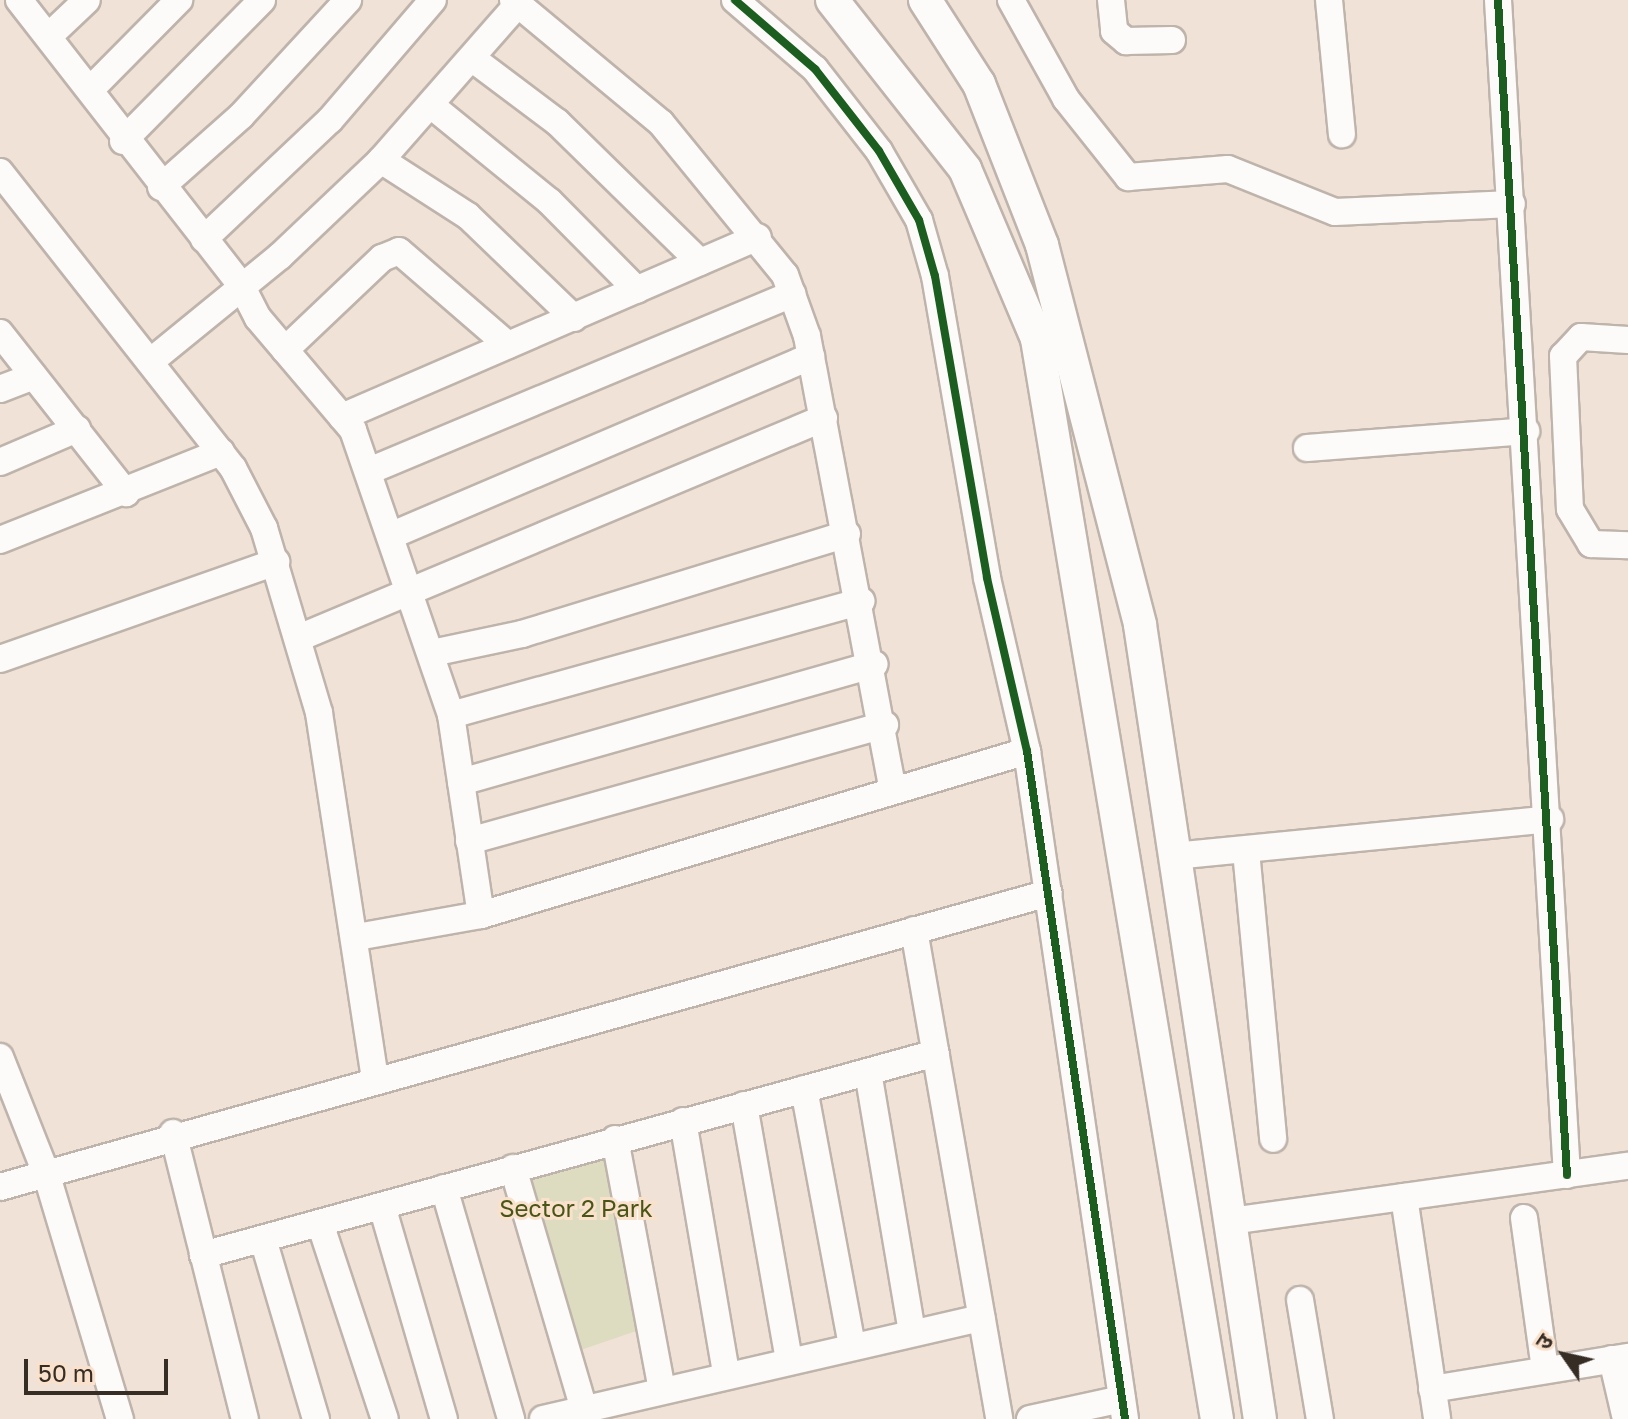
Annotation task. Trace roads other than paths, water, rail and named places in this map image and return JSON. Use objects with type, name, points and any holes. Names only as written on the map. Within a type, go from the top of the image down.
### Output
[{"type":"main road","points":[[832,0],[965,169],[1037,339],[1217,1419]]},
{"type":"main road","points":[[925,0],[954,42],[1008,146],[1042,245],[1140,625],[1260,1419]]},
{"type":"main road","points":[[950,0],[954,42]]},
{"type":"street","points":[[19,0],[90,90],[123,141],[241,285],[285,350],[342,417],[369,471],[408,596],[432,653],[451,715],[481,915]]},
{"type":"street","points":[[49,36],[87,0]]},
{"type":"street","points":[[90,90],[179,0]]},
{"type":"street","points":[[123,141],[262,0]]},
{"type":"street","points":[[161,187],[241,116],[348,0]]},
{"type":"street","points":[[204,239],[330,120],[433,0]]},
{"type":"street","points":[[735,0],[847,106],[919,220],[1027,751],[1049,893],[1054,969],[1123,1409],[1030,1419]]},
{"type":"street","points":[[1011,0],[1066,99],[1128,177],[1228,169],[1335,212],[1512,204]]},
{"type":"street","points":[[1111,0],[1114,31],[1126,41],[1172,40]]},
{"type":"street","points":[[1329,0],[1342,134]]},
{"type":"street","points":[[1498,0],[1550,819],[1567,1175]]},
{"type":"street","points":[[150,362],[381,160],[473,59],[515,2],[661,123],[758,237],[792,294],[811,356],[824,418],[874,664],[893,790]]},
{"type":"street","points":[[473,59],[557,122],[700,262]]},
{"type":"street","points":[[432,106],[549,201],[637,290]]},
{"type":"street","points":[[381,160],[468,216],[574,318]]},
{"type":"street","points":[[0,172],[221,452],[276,562],[301,637],[357,937],[375,1077]]},
{"type":"street","points":[[342,417],[758,237]]},
{"type":"street","points":[[285,350],[399,251],[508,345]]},
{"type":"street","points":[[369,471],[792,294]]},
{"type":"street","points":[[0,333],[126,493]]},
{"type":"street","points":[[1628,340],[1581,337],[1563,356],[1570,509],[1591,544],[1628,545]]},
{"type":"street","points":[[390,536],[811,356]]},
{"type":"street","points":[[0,389],[34,376]]},
{"type":"street","points":[[301,637],[408,596],[824,418]]},
{"type":"street","points":[[0,462],[77,429]]},
{"type":"street","points":[[1307,448],[1526,431]]},
{"type":"street","points":[[0,540],[126,493],[221,452]]},
{"type":"street","points":[[432,653],[522,634],[847,534]]},
{"type":"street","points":[[0,659],[276,562]]},
{"type":"street","points":[[451,715],[861,601]]},
{"type":"street","points":[[461,782],[874,664]]},
{"type":"street","points":[[469,841],[885,725]]},
{"type":"street","points":[[357,937],[481,915],[1027,751]]},
{"type":"street","points":[[1174,856],[1550,819]]},
{"type":"street","points":[[1246,851],[1273,1139]]},
{"type":"street","points":[[0,1187],[47,1176],[173,1133],[1049,893]]},
{"type":"street","points":[[914,930],[999,1419]]},
{"type":"street","points":[[203,1255],[936,1053]]},
{"type":"street","points":[[0,1057],[47,1176],[120,1419]]},
{"type":"street","points":[[868,1072],[912,1332]]},
{"type":"street","points":[[804,1089],[852,1345]]},
{"type":"street","points":[[744,1105],[789,1359]]},
{"type":"street","points":[[683,1121],[726,1373]]},
{"type":"street","points":[[173,1133],[245,1419]]},
{"type":"street","points":[[615,1139],[662,1390]]},
{"type":"street","points":[[1230,1221],[1628,1166]]},
{"type":"street","points":[[513,1168],[584,1409]]},
{"type":"street","points":[[444,1188],[511,1419]]},
{"type":"street","points":[[1404,1197],[1437,1419]]},
{"type":"street","points":[[382,1206],[444,1419]]},
{"type":"street","points":[[1524,1218],[1545,1370]]},
{"type":"street","points":[[320,1223],[385,1419]]},
{"type":"street","points":[[263,1239],[316,1419]]},
{"type":"street","points":[[1300,1300],[1320,1419]]},
{"type":"street","points":[[543,1419],[726,1373],[982,1318]]},
{"type":"street","points":[[1432,1389],[1620,1358],[1626,1419]]},
{"type":"park label","name":"Sector 2 Park","points":[[576,1208]]}]
